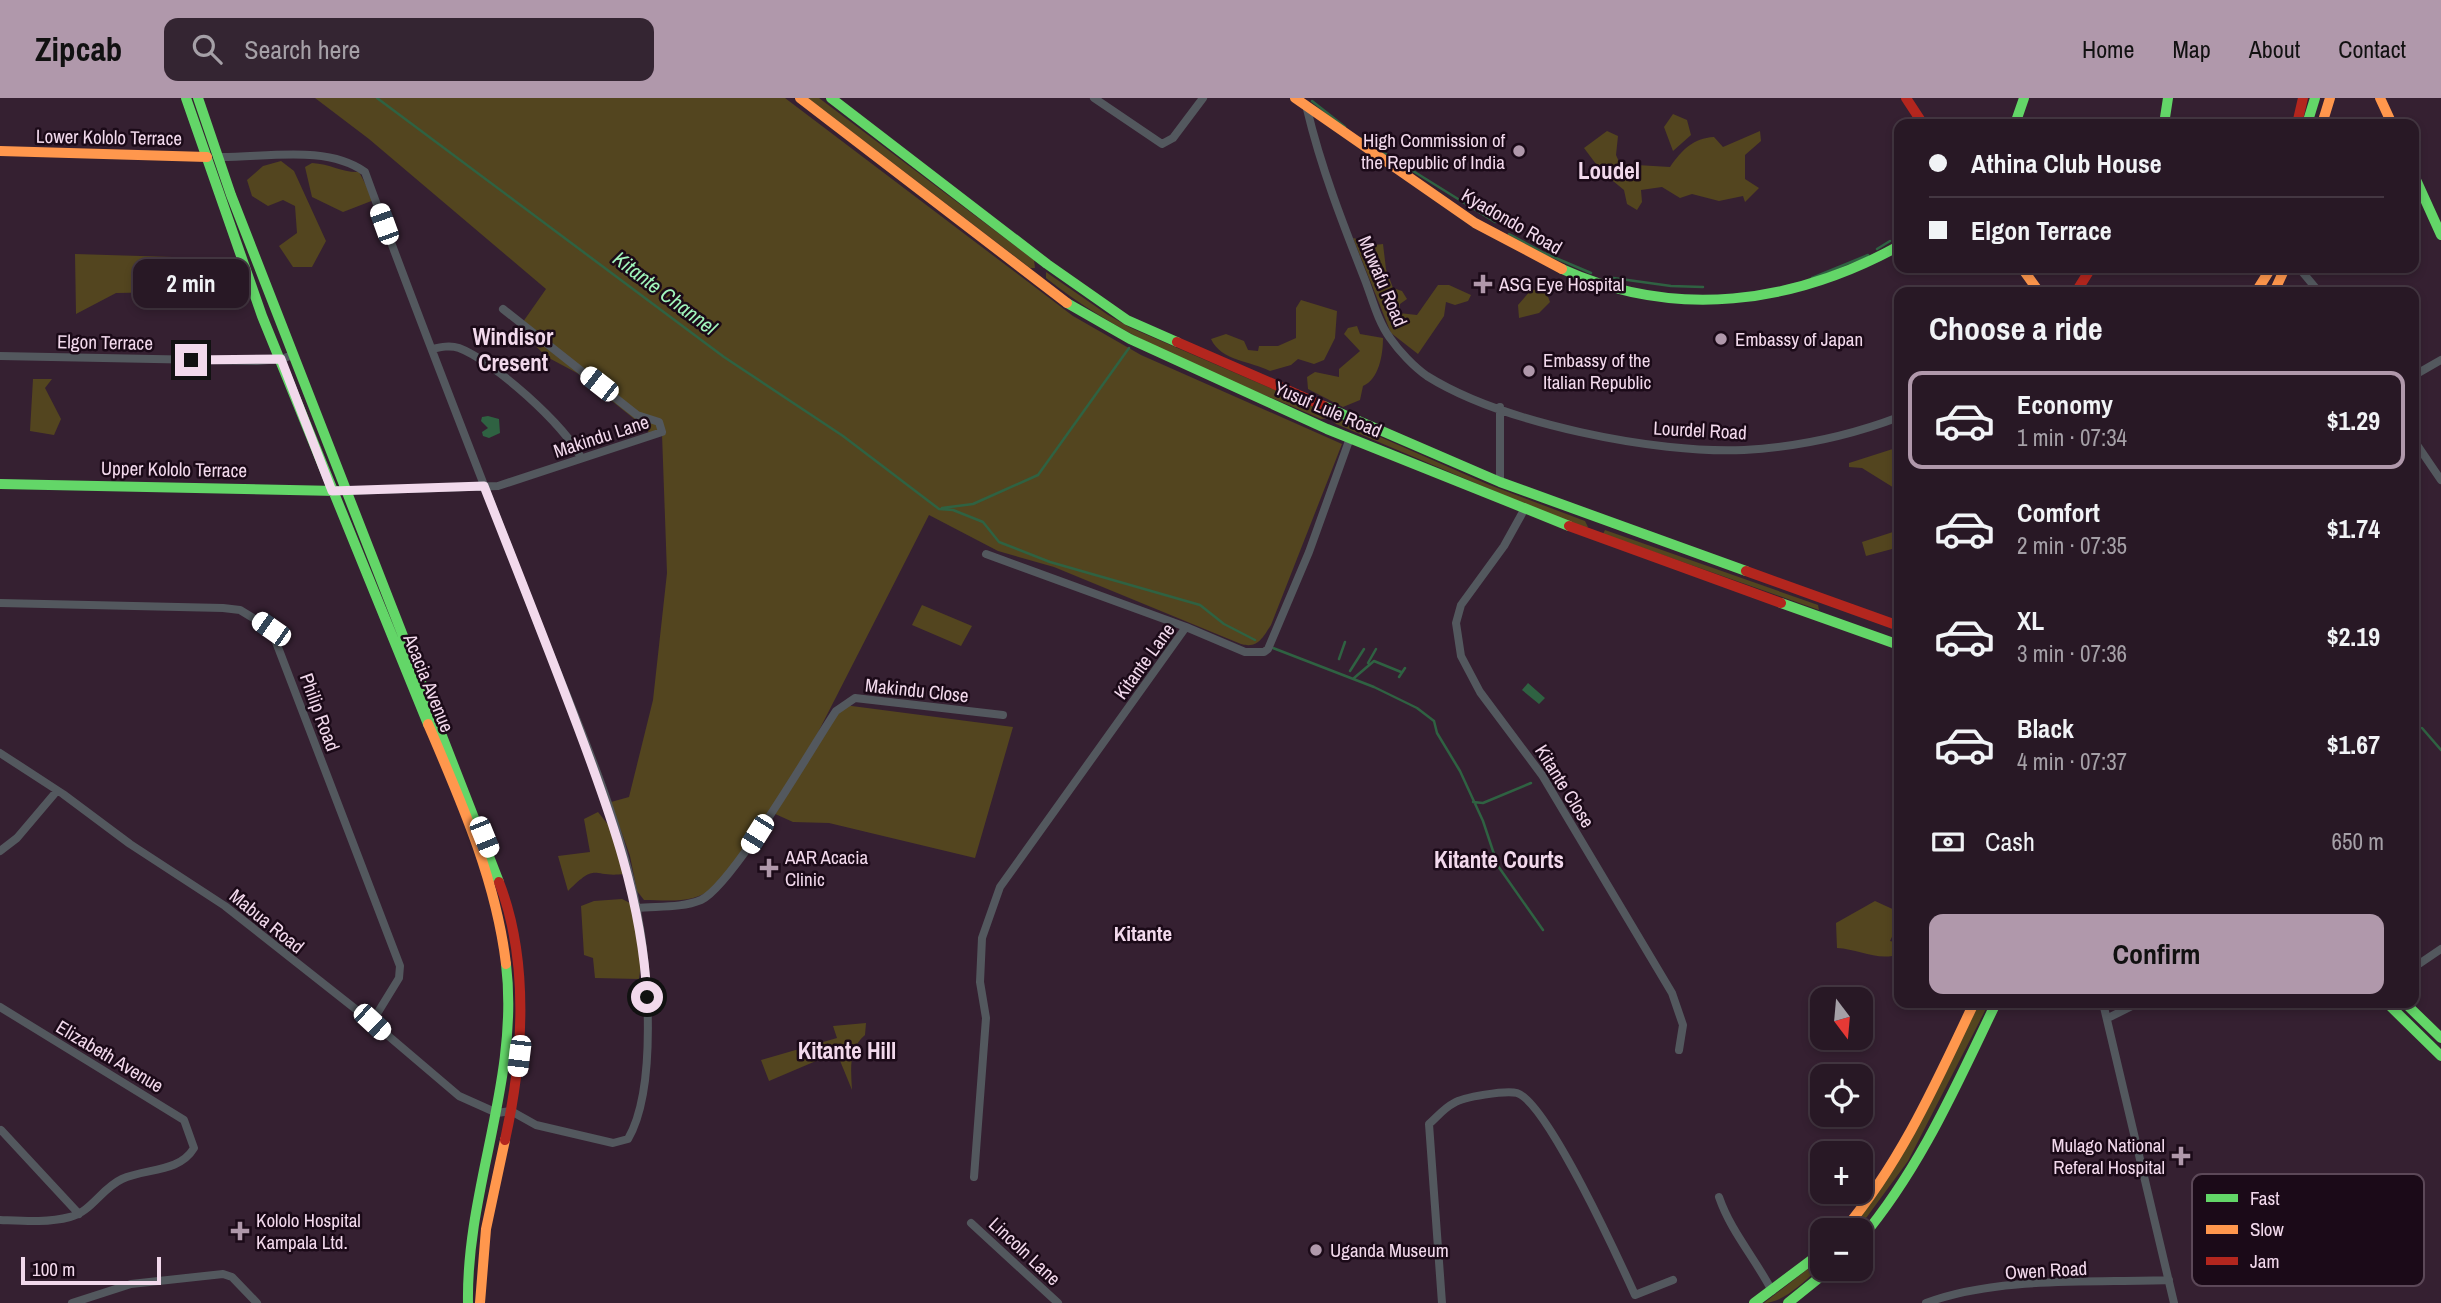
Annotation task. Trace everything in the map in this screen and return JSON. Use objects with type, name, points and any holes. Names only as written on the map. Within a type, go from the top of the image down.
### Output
[{"type":"main road","name":"Acacia Avenue","points":[[186,98],[203,156],[332,491],[456,793],[496,909],[505,957],[510,1016],[497,1113],[470,1239],[468,1303]]},
{"type":"main road","name":"Acacia Avenue","points":[[198,98],[217,157],[293,355],[504,893],[516,948],[521,1039],[511,1111],[484,1230],[480,1303]]},
{"type":"main road","name":"Yusuf Lule Road","points":[[800,98],[1093,321],[1350,438],[1524,510],[1894,643]]},
{"type":"main road","name":"Yusuf Lule Road","points":[[831,98],[1047,264],[1126,320],[1500,482],[1601,521],[1894,624]]},
{"type":"main road","name":"Kyadondo Road","points":[[1295,98],[1307,109],[1507,242],[1571,274],[1610,286],[1673,297],[1740,299],[1777,295],[1847,275],[1894,249]]},
{"type":"main road","points":[[1906,98],[1920,119]]},
{"type":"main road","points":[[2017,119],[2024,98]]},
{"type":"main road","points":[[2165,119],[2168,98]]},
{"type":"main road","points":[[2298,119],[2303,98]]},
{"type":"main road","points":[[2309,119],[2315,98]]},
{"type":"main road","points":[[2380,98],[2391,119]]},
{"type":"main road","points":[[2389,98],[2393,119]]},
{"type":"main road","points":[[2323,119],[2329,99]]},
{"type":"main road","name":"Lower Kololo Terrace","points":[[0,151],[217,157]]},
{"type":"main road","points":[[2419,186],[2441,235]]},
{"type":"main road","points":[[1036,279],[1047,264]]},
{"type":"main road","name":"Upper Kololo Terrace","points":[[0,484],[347,491]]},
{"type":"main road","points":[[1596,538],[1601,521]]},
{"type":"main road","points":[[1828,620],[1836,604]]},
{"type":"main road","points":[[1882,639],[1894,624]]},
{"type":"main road","points":[[1855,1218],[1869,1203],[1902,1151],[1972,1008]]},
{"type":"main road","points":[[1873,1226],[1918,1157],[1993,1008]]},
{"type":"main road","points":[[2392,1008],[2441,1056]]},
{"type":"main road","points":[[2411,1008],[2441,1038]]},
{"type":"main road","points":[[1902,1151],[1918,1157]]},
{"type":"main road","points":[[1754,1303],[1810,1261]]},
{"type":"main road","points":[[1788,1303],[1815,1281]]},
{"type":"street","points":[[1094,98],[1162,144],[1173,138],[1203,98]]},
{"type":"street","name":"Muwafu Road","points":[[1307,109],[1338,212],[1389,338],[1424,374],[1450,388],[1500,407]]},
{"type":"street","points":[[217,157],[329,157],[353,163],[365,172],[606,804],[637,908],[645,955],[647,1043],[641,1095],[628,1139],[613,1143],[549,1128],[511,1111],[497,1113]]},
{"type":"street","points":[[2303,273],[2315,287]]},
{"type":"street","name":"Makindu Lane","points":[[347,491],[511,483],[627,441],[662,432],[663,427],[659,422],[637,415],[503,309]]},
{"type":"street","points":[[432,349],[458,348],[486,363],[565,432],[581,458]]},
{"type":"street","name":"Elgon Terrace","points":[[0,356],[281,359],[293,355]]},
{"type":"street","points":[[2419,373],[2441,360]]},
{"type":"street","points":[[1500,407],[1500,482]]},
{"type":"street","name":"Lourdel Road","points":[[1500,407],[1547,423],[1602,436],[1717,450],[1776,446],[1851,434],[1894,419]]},
{"type":"street","name":"Kitante Lane","points":[[974,1177],[986,1018],[980,982],[982,938],[1000,887],[1186,626],[1245,652],[1265,652],[1268,649],[1310,552],[1350,438]]},
{"type":"street","points":[[2419,448],[2441,480]]},
{"type":"street","name":"Kitante Close","points":[[1524,510],[1504,545],[1461,605],[1456,623],[1461,656],[1480,692],[1542,775],[1672,993],[1683,1025],[1679,1050]]},
{"type":"street","points":[[986,554],[1186,626]]},
{"type":"street","name":"Philip Road","points":[[0,603],[223,608],[240,610],[271,629],[400,966],[399,978],[372,1022]]},
{"type":"street","name":"Makindu Close","points":[[637,908],[688,904],[714,892],[743,856],[836,711],[848,701],[855,698],[1003,715]]},
{"type":"street","name":"Mabua Road","points":[[0,753],[225,906],[372,1022],[459,1096],[497,1113]]},
{"type":"street","points":[[0,851],[17,838],[56,792]]},
{"type":"street","points":[[2419,964],[2441,949]]},
{"type":"street","name":"Elizabeth Avenue","points":[[0,1007],[172,1111],[184,1120],[193,1141],[190,1154],[181,1161],[122,1179],[79,1214]]},
{"type":"street","points":[[2105,1008],[2174,1303]]},
{"type":"street","points":[[2108,1018],[2128,1008]]},
{"type":"street","points":[[1442,1303],[1429,1124],[1446,1108],[1462,1099],[1507,1093],[1525,1098],[1552,1134],[1587,1195],[1635,1296],[1673,1280]]},
{"type":"street","points":[[1,1130],[79,1214]]},
{"type":"street","points":[[1719,1197],[1731,1229],[1755,1259],[1772,1291]]},
{"type":"street","points":[[0,1220],[32,1222],[79,1214]]},
{"type":"street","name":"Lincoln Lane","points":[[971,1223],[1058,1303]]},
{"type":"street","points":[[72,1303],[131,1284],[223,1274],[232,1277],[257,1303]]},
{"type":"street","name":"Owen Road","points":[[1926,1303],[1964,1293],[2009,1286],[2169,1280]]},
{"type":"street","points":[[1962,1303],[1964,1293]]},
{"type":"shaded area","points":[[315,98],[785,98],[1073,316],[1141,355],[1342,444],[1271,625],[1256,643],[1241,644],[1054,567],[998,551],[929,515],[810,748],[844,705],[1013,727],[975,858],[829,823],[793,822],[773,813],[739,863],[718,885],[693,898],[644,900],[637,891],[630,856],[611,802],[629,797],[653,700],[667,573],[662,434],[649,437],[648,430],[577,373],[547,357],[518,329],[546,289],[369,139]]},
{"type":"shaded area","points":[[808,98],[819,98],[1034,260],[1035,268],[1030,268]]},
{"type":"shaded area","points":[[1673,114],[1687,120],[1691,135],[1673,151],[1664,127]]},
{"type":"shaded area","points":[[1607,131],[1618,136],[1616,155],[1620,164],[1670,167],[1694,142],[1714,137],[1723,147],[1760,131],[1761,141],[1745,155],[1745,179],[1759,188],[1745,202],[1743,196],[1719,201],[1692,194],[1680,198],[1662,187],[1641,190],[1642,202],[1637,210],[1627,204],[1624,190],[1602,172],[1584,148]]},
{"type":"shaded area","points":[[281,161],[294,171],[326,241],[312,267],[293,267],[279,246],[297,233],[295,206],[283,200],[268,206],[252,196],[247,180],[263,166]]},
{"type":"shaded area","points":[[312,163],[359,172],[374,200],[343,212],[312,197],[305,167]]},
{"type":"shaded area","points":[[1353,238],[1361,240],[1365,246],[1383,244],[1386,269],[1393,288],[1402,291],[1407,299],[1400,304],[1399,313],[1417,315],[1438,285],[1449,285],[1471,295],[1468,301],[1455,305],[1446,302],[1444,316],[1418,354],[1391,333]]},
{"type":"shaded area","points":[[75,254],[173,257],[173,292],[116,293],[76,314]]},
{"type":"shaded area","points":[[1046,272],[1131,328],[1317,408],[1327,418],[1321,419],[1250,389],[1144,340],[1077,301],[1046,278]]},
{"type":"shaded area","points":[[1545,289],[1550,302],[1539,313],[1519,318],[1518,305],[1531,290]]},
{"type":"shaded area","points":[[1301,300],[1337,311],[1335,338],[1324,360],[1314,364],[1298,359],[1291,365],[1270,371],[1229,356],[1211,339],[1226,334],[1244,341],[1248,350],[1258,351],[1259,346],[1278,346],[1296,338],[1296,308]]},
{"type":"shaded area","points":[[1357,326],[1360,334],[1383,338],[1382,352],[1373,378],[1363,386],[1360,400],[1343,407],[1308,389],[1307,377],[1315,372],[1339,377],[1339,369],[1360,351],[1344,334],[1348,328]]},
{"type":"shaded area","points":[[33,379],[52,379],[45,388],[61,419],[54,435],[30,431]]},
{"type":"shaded area","points":[[482,417],[499,419],[500,433],[489,438],[483,436],[482,432],[488,428],[481,421]]},
{"type":"shaded area","points":[[1337,418],[1487,484],[1585,521],[1588,527],[1584,529],[1336,424],[1333,421]]},
{"type":"shaded area","points":[[1894,449],[1894,488],[1862,468],[1849,467],[1849,463]]},
{"type":"shaded area","points":[[1605,530],[1818,605],[1819,610],[1603,534]]},
{"type":"shaded area","points":[[1894,533],[1892,549],[1866,556],[1862,542]]},
{"type":"shaded area","points":[[922,605],[972,626],[961,646],[912,625]]},
{"type":"shaded area","points":[[1528,683],[1545,698],[1539,704],[1522,690]]},
{"type":"shaded area","points":[[598,812],[610,827],[624,874],[590,873],[568,891],[558,856],[590,852],[584,819]]},
{"type":"shaded area","points":[[622,899],[630,903],[642,957],[639,979],[595,978],[593,958],[584,955],[581,906],[594,901]]},
{"type":"shaded area","points":[[1875,901],[1894,910],[1894,933],[1890,941],[1894,942],[1892,956],[1837,948],[1836,923]]},
{"type":"shaded area","points":[[1975,1008],[1986,1008],[1908,1161],[1866,1218],[1857,1218],[1865,1204],[1873,1204],[1873,1189]]},
{"type":"shaded area","points":[[866,1023],[865,1035],[853,1053],[852,1090],[834,1046],[821,1051],[823,1058],[769,1081],[761,1060],[837,1038],[833,1026]]},
{"type":"shaded area","points":[[1810,1267],[1810,1276],[1795,1289],[1779,1299],[1764,1303]]},
{"type":"waterway","name":"Kitante Channel","points":[[377,98],[724,357],[843,436],[939,509]]},
{"type":"waterway","points":[[1312,101],[1345,127]]},
{"type":"waterway","points":[[1360,138],[1495,222]]},
{"type":"waterway","points":[[1509,234],[1544,253],[1591,273]]},
{"type":"waterway","points":[[1877,249],[1890,241]]},
{"type":"waterway","points":[[1812,278],[1868,255]]},
{"type":"waterway","points":[[1606,277],[1671,286],[1703,287]]},
{"type":"waterway","points":[[942,508],[973,504],[1038,475],[1129,348]]},
{"type":"waterway","points":[[939,509],[953,510],[983,522],[999,542],[1050,562],[1200,605],[1224,624],[1255,640]]},
{"type":"waterway","points":[[1339,659],[1345,642]]},
{"type":"waterway","name":"Kitante Channel","points":[[1273,648],[1374,687],[1417,708],[1434,721],[1437,733],[1460,771],[1483,821],[1498,866],[1543,930]]},
{"type":"waterway","points":[[1350,671],[1364,649]]},
{"type":"waterway","points":[[1368,663],[1376,649]]},
{"type":"waterway","points":[[1354,678],[1374,661],[1401,672]]},
{"type":"waterway","points":[[1399,677],[1405,668]]},
{"type":"waterway","points":[[2422,728],[2441,750]]},
{"type":"waterway","points":[[1473,802],[1483,803],[1531,783]]},
{"type":"traffic: fast","points":[[186,98],[262,316],[428,724]]},
{"type":"traffic: fast","points":[[198,98],[231,195],[499,882]]},
{"type":"traffic: fast","points":[[831,98],[1047,264],[1127,320],[1177,342]]},
{"type":"traffic: fast","points":[[2017,119],[2024,98]]},
{"type":"traffic: fast","points":[[2165,119],[2168,98]]},
{"type":"traffic: fast","points":[[2309,119],[2315,98]]},
{"type":"traffic: fast","points":[[2419,186],[2441,235]]},
{"type":"traffic: fast","points":[[1562,269],[1605,285],[1647,295],[1690,299],[1733,298],[1776,292],[1818,281],[1859,266],[1894,248]]},
{"type":"traffic: fast","points":[[1067,303],[1130,339],[1327,429],[1569,526]]},
{"type":"traffic: fast","points":[[1324,406],[1500,482],[1746,571]]},
{"type":"traffic: fast","points":[[0,484],[337,491]]},
{"type":"traffic: fast","points":[[1781,603],[1894,643]]},
{"type":"traffic: fast","points":[[468,1303],[475,1218],[506,1050],[506,964]]},
{"type":"traffic: fast","points":[[1873,1223],[1901,1185],[1936,1126],[1994,1008]]},
{"type":"traffic: fast","points":[[2392,1008],[2441,1056]]},
{"type":"traffic: fast","points":[[2410,1008],[2441,1038]]},
{"type":"traffic: fast","points":[[1754,1303],[1810,1261]]},
{"type":"traffic: fast","points":[[1788,1303],[1815,1281]]},
{"type":"traffic: slow","points":[[800,98],[1067,303]]},
{"type":"traffic: slow","points":[[1295,98],[1475,223],[1562,269]]},
{"type":"traffic: slow","points":[[2324,119],[2330,98]]},
{"type":"traffic: slow","points":[[2380,98],[2390,119]]},
{"type":"traffic: slow","points":[[0,151],[207,157]]},
{"type":"traffic: slow","points":[[2026,273],[2035,287]]},
{"type":"traffic: slow","points":[[2259,287],[2268,273]]},
{"type":"traffic: slow","points":[[2276,287],[2283,273]]},
{"type":"traffic: slow","points":[[428,724],[465,812],[486,871],[506,964]]},
{"type":"traffic: slow","points":[[1853,1218],[1883,1177],[1916,1121],[1972,1008]]},
{"type":"traffic: slow","points":[[480,1303],[486,1229],[505,1140]]},
{"type":"traffic: jam","points":[[1906,98],[1920,119]]},
{"type":"traffic: jam","points":[[2298,119],[2303,98]]},
{"type":"traffic: jam","points":[[2079,287],[2088,273]]},
{"type":"traffic: jam","points":[[1177,342],[1324,406]]},
{"type":"traffic: jam","points":[[1569,526],[1781,603]]},
{"type":"traffic: jam","points":[[1746,571],[1894,624]]},
{"type":"traffic: jam","points":[[499,882],[516,945],[520,1011],[516,1077],[505,1140]]},
{"type":"place","name":"High Commission of the Republic of India","points":[[1519,151]]},
{"type":"place","name":"ASG Eye Hospital","points":[[1483,284]]},
{"type":"place","name":"Embassy of Japan","points":[[1721,339]]},
{"type":"place","name":"Embassy of the Italian Republic","points":[[1529,371]]},
{"type":"place","name":"AAR Acacia Clinic","points":[[769,868]]},
{"type":"place","name":"Mulago National Referal Hospital","points":[[2181,1156]]},
{"type":"place","name":"Kololo Hospital Kampala Ltd.","points":[[240,1231]]},
{"type":"place","name":"Uganda Museum","points":[[1316,1250]]},
{"type":"district","name":"Loudel","points":[[1609,170]]},
{"type":"district","name":"Windisor Cresent","points":[[513,349]]},
{"type":"district","name":"Kitante Courts","points":[[1499,859]]},
{"type":"district","name":"Kitante","points":[[1143,933]]},
{"type":"district","name":"Kitante Hill","points":[[847,1050]]},
{"type":"route","points":[[191,360],[281,359],[332,491],[484,486],[557,671],[623,853],[645,955],[647,997]]}]
